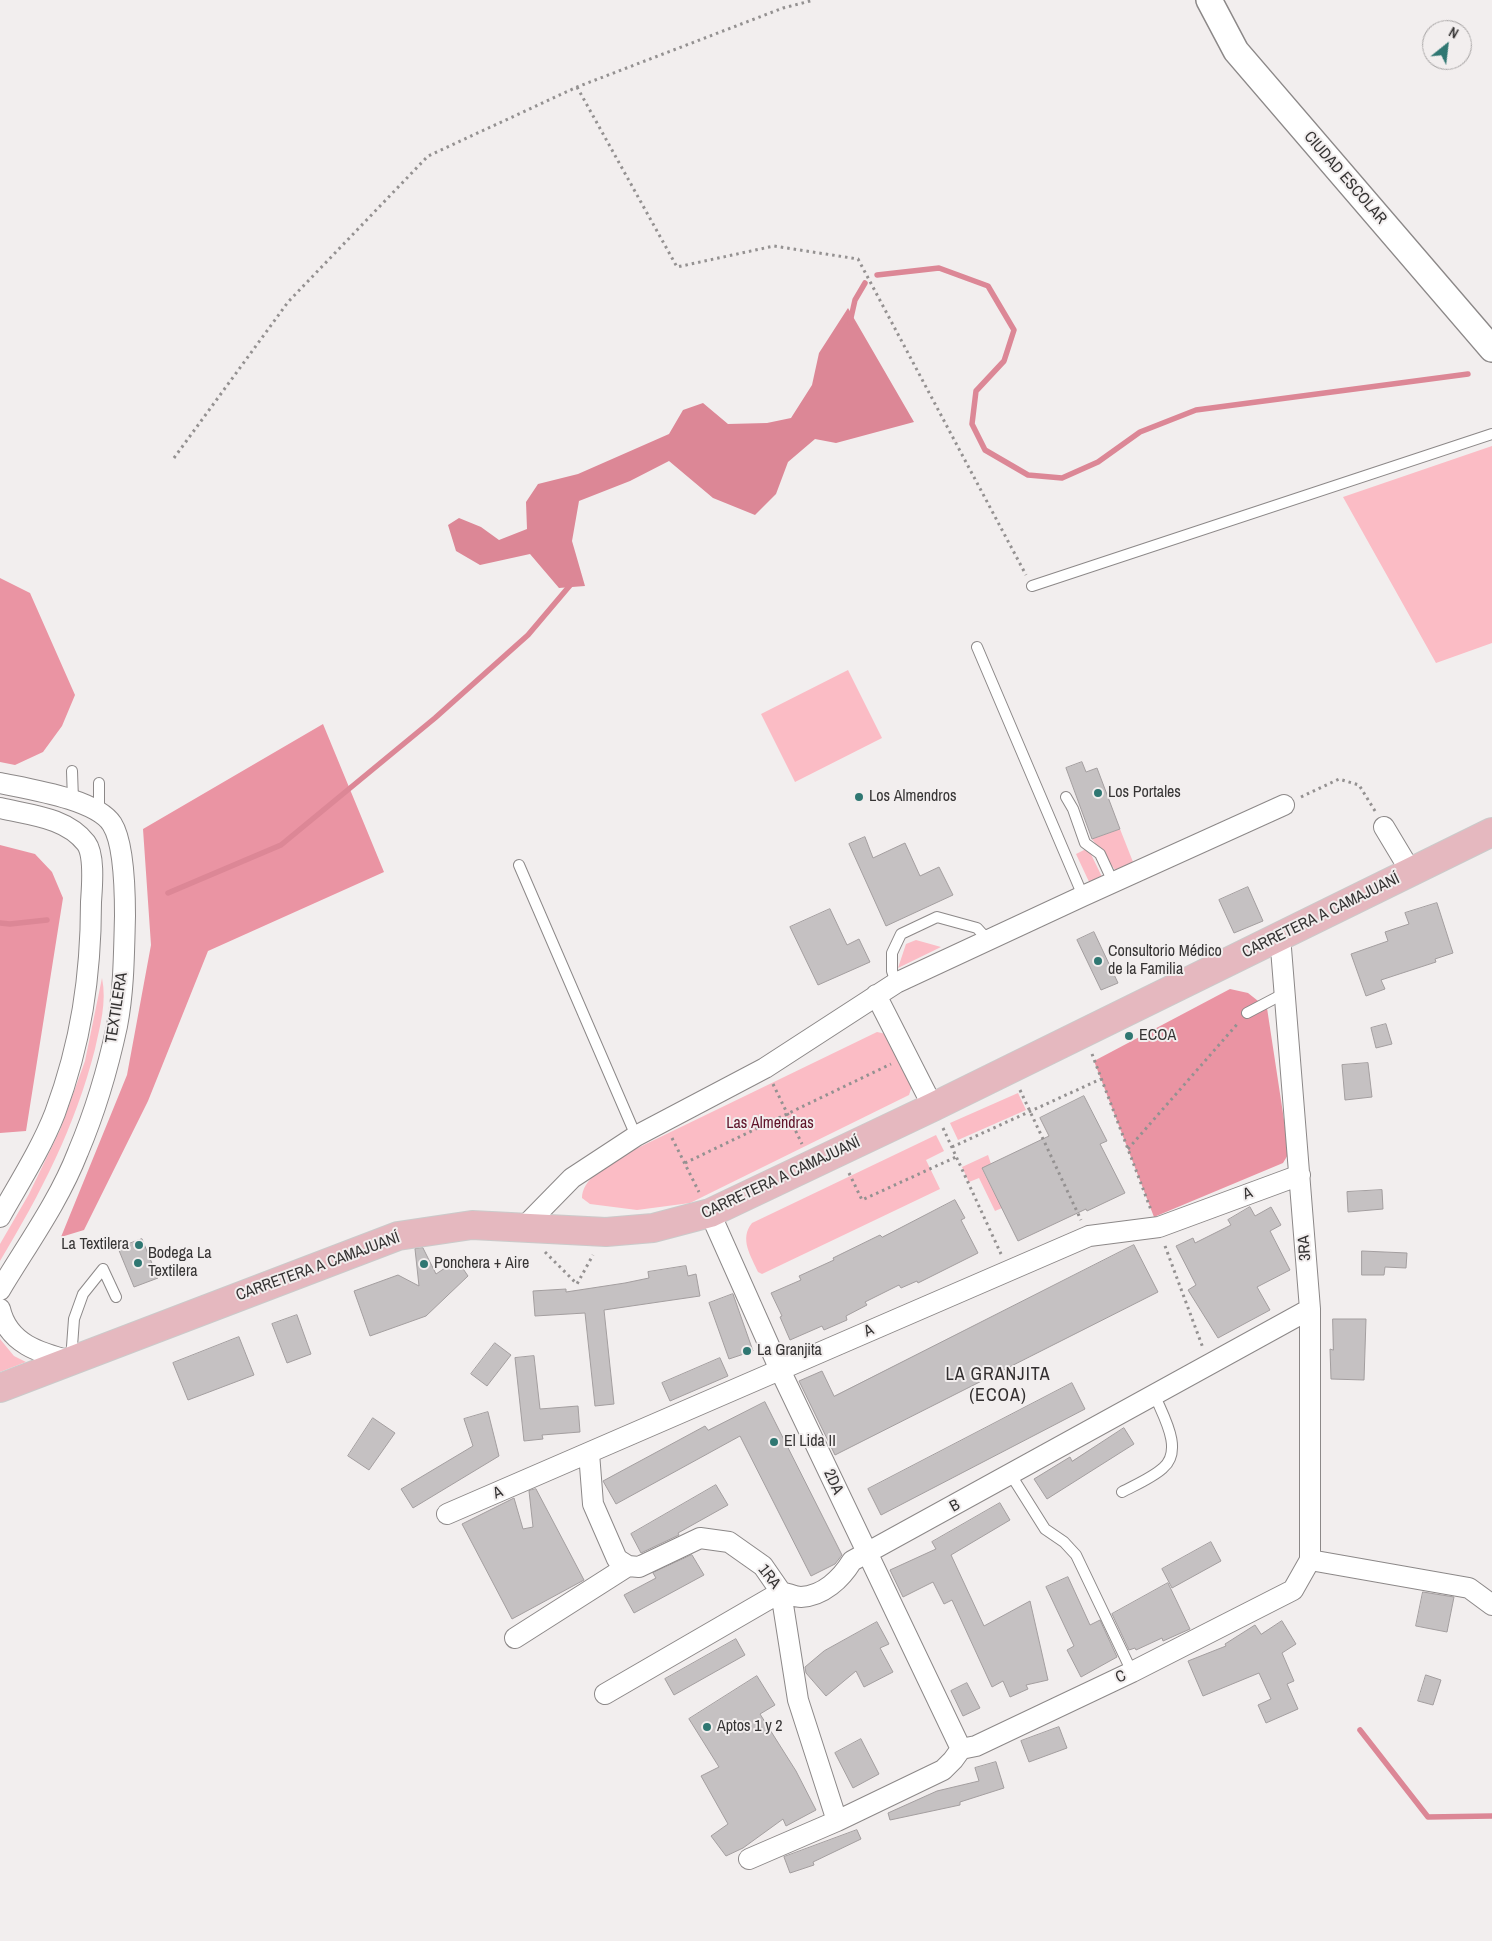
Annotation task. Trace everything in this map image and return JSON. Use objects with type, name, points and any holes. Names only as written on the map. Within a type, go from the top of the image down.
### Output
[{"type":"main road","name":"CARRETERA A CAMAJUANÍ","points":[[0,1388],[398,1236],[472,1225],[606,1232],[652,1228],[710,1214],[933,1107],[1492,832]]},
{"type":"street","name":"CIUDAD ESCOLAR","points":[[1209,0],[1236,51],[1492,349]]},
{"type":"street","name":"TEXTILERA","points":[[0,783],[73,800],[99,811],[112,823],[119,844],[125,897],[124,960],[117,1024],[99,1094],[78,1153],[59,1192],[0,1290]]},
{"type":"street","points":[[60,822],[70,815],[73,800]]},
{"type":"street","points":[[523,1228],[572,1178],[636,1136],[765,1068],[896,983],[1284,805]]},
{"type":"street","name":"TEXTILERA","points":[[0,808],[60,822],[76,832],[87,844],[92,862],[90,956],[85,1002],[72,1061],[55,1114],[36,1154],[0,1217]]},
{"type":"street","points":[[1384,827],[1410,872]]},
{"type":"street","points":[[92,862],[106,846],[119,844]]},
{"type":"street","name":"3RA","points":[[1280,936],[1310,1309],[1310,1560]]},
{"type":"street","points":[[876,996],[933,1107]]},
{"type":"street","name":"A","points":[[447,1514],[1089,1236],[1158,1227],[1300,1175]]},
{"type":"street","name":"2DA","points":[[710,1214],[780,1370],[960,1749]]},
{"type":"street","points":[[0,1309],[9,1331],[21,1343],[44,1354],[71,1361]]},
{"type":"street","name":"B","points":[[781,1592],[800,1597],[822,1592],[843,1576],[852,1562],[1310,1309]]},
{"type":"street","points":[[515,1638],[628,1566],[617,1559],[593,1504],[589,1453]]},
{"type":"street","name":"1RA","points":[[628,1566],[639,1567],[700,1538],[729,1542],[763,1566],[781,1592],[798,1700],[837,1820]]},
{"type":"street","points":[[1310,1560],[1469,1588],[1492,1605]]},
{"type":"street","name":"C","points":[[960,1749],[976,1746],[1132,1672],[1293,1590],[1310,1560]]},
{"type":"street","points":[[605,1694],[781,1592]]},
{"type":"street","points":[[749,1859],[943,1770],[960,1749]]},
{"type":"lane","points":[[1032,586],[1492,434]]},
{"type":"lane","points":[[977,647],[1083,896]]},
{"type":"lane","points":[[72,771],[73,800]]},
{"type":"lane","points":[[99,783],[99,811]]},
{"type":"lane","points":[[1066,796],[1073,809],[1085,843],[1100,854],[1113,882]]},
{"type":"lane","points":[[519,864],[636,1136]]},
{"type":"lane","points":[[896,983],[892,971],[892,954],[901,934],[937,917],[977,928],[988,940]]},
{"type":"lane","points":[[1247,1013],[1285,993]]},
{"type":"lane","points":[[71,1361],[74,1319],[83,1294],[103,1269],[116,1296]]},
{"type":"lane","points":[[1122,1492],[1164,1468],[1172,1455],[1172,1439],[1155,1396]]},
{"type":"lane","points":[[1011,1474],[1045,1529],[1064,1542],[1076,1555],[1132,1672]]},
{"type":"path","points":[[174,458],[288,302],[428,156],[577,88],[782,8],[814,0]]},
{"type":"path","points":[[577,88],[677,267],[774,246],[858,259],[1032,586]]},
{"type":"path","points":[[1284,805],[1339,780],[1359,785],[1384,827]]},
{"type":"path","points":[[1128,1149],[1247,1013]]},
{"type":"path","points":[[1084,1033],[1210,1365]]},
{"type":"path","points":[[685,1163],[907,1056]]},
{"type":"path","points":[[765,1068],[812,1165]]},
{"type":"path","points":[[1010,1069],[1089,1236]]},
{"type":"path","points":[[952,1147],[1101,1079]]},
{"type":"path","points":[[933,1107],[1008,1270]]},
{"type":"path","points":[[664,1121],[710,1214]]},
{"type":"path","points":[[840,1151],[862,1200],[956,1157]]},
{"type":"path","points":[[523,1228],[577,1284],[606,1232]]},
{"type":"green space","points":[[1492,446],[1492,643],[1436,663],[1343,497]]},
{"type":"green space","points":[[848,670],[882,738],[795,782],[761,714]]},
{"type":"green space","points":[[1120,829],[1135,867],[1118,874],[1092,839]]},
{"type":"green space","points":[[1088,848],[1104,881],[1091,886],[1076,854]]},
{"type":"green space","points":[[916,940],[941,947],[898,968],[906,944]]},
{"type":"green space","points":[[102,978],[104,996],[101,1023],[87,1078],[67,1132],[43,1185],[0,1261],[0,1244],[29,1194],[60,1130],[85,1061]]},
{"type":"green space","name":"Las Almendras","points":[[877,1032],[886,1034],[912,1086],[909,1095],[690,1203],[637,1210],[590,1204],[582,1198],[583,1191],[590,1179],[619,1157]]},
{"type":"green space","points":[[1018,1093],[1026,1110],[958,1140],[950,1123]]},
{"type":"green space","points":[[936,1135],[944,1151],[926,1160],[940,1189],[762,1274],[758,1272],[746,1241],[748,1229],[752,1223]]},
{"type":"green space","points":[[988,1155],[991,1164],[982,1169],[1002,1208],[995,1211],[979,1178],[969,1182],[962,1167]]},
{"type":"green space","points":[[0,1339],[14,1356],[26,1362],[0,1372]]},
{"type":"shaded area","points":[[848,308],[914,422],[836,443],[815,439],[788,462],[776,494],[755,515],[713,498],[669,461],[630,481],[579,501],[572,541],[585,586],[559,588],[530,554],[480,565],[456,551],[448,525],[459,518],[481,527],[499,540],[527,529],[526,502],[538,484],[578,474],[669,434],[683,410],[703,403],[728,424],[767,423],[791,418],[812,385],[819,353]]},
{"type":"shaded area","points":[[0,578],[30,593],[75,695],[62,726],[43,752],[15,765],[0,762]]},
{"type":"shaded area","points":[[323,724],[384,872],[208,951],[148,1101],[84,1230],[61,1237],[127,1075],[151,945],[143,829]]},
{"type":"shaded area","points":[[0,845],[35,854],[52,872],[63,898],[26,1131],[0,1133]]},
{"type":"shaded area","points":[[1230,989],[1248,993],[1267,1008],[1289,1153],[1283,1163],[1154,1217],[1094,1061]]},
{"type":"building","points":[[1082,762],[1086,772],[1097,768],[1120,829],[1092,839],[1066,768]]},
{"type":"building","points":[[865,837],[873,858],[905,843],[920,876],[939,867],[953,895],[886,926],[849,844]]},
{"type":"building","points":[[1248,887],[1263,921],[1234,933],[1219,900]]},
{"type":"building","points":[[1437,903],[1453,953],[1435,959],[1436,962],[1381,980],[1385,989],[1366,996],[1351,954],[1388,941],[1385,932],[1409,924],[1405,913]]},
{"type":"building","points":[[830,909],[847,945],[859,939],[870,962],[818,985],[790,927]]},
{"type":"building","name":"Consultorio Médico de la Familia","points":[[1094,932],[1118,983],[1101,990],[1077,940]]},
{"type":"building","points":[[1386,1024],[1392,1044],[1376,1048],[1371,1028]]},
{"type":"building","points":[[1368,1063],[1372,1097],[1345,1100],[1342,1065]]},
{"type":"building","points":[[1084,1096],[1107,1141],[1100,1144],[1125,1193],[1018,1241],[982,1168],[1049,1136],[1040,1118]]},
{"type":"building","points":[[1382,1190],[1383,1209],[1348,1212],[1347,1192]]},
{"type":"building","points":[[955,1200],[965,1218],[961,1220],[978,1253],[918,1283],[917,1281],[901,1288],[899,1285],[865,1302],[867,1305],[846,1316],[847,1320],[824,1330],[822,1326],[790,1340],[780,1317],[782,1316],[771,1293],[801,1280],[799,1276],[834,1260],[833,1258],[880,1235],[882,1237]]},
{"type":"building","points":[[1250,1207],[1255,1216],[1271,1207],[1281,1225],[1270,1231],[1290,1270],[1257,1287],[1270,1310],[1218,1338],[1188,1290],[1196,1285],[1176,1246],[1193,1238],[1195,1243],[1231,1225],[1228,1220]]},
{"type":"building","name":"Bodega La Textilera","points":[[142,1239],[158,1278],[134,1287],[118,1248]]},
{"type":"building","points":[[1134,1245],[1158,1292],[835,1455],[799,1381],[822,1371],[834,1396]]},
{"type":"building","points":[[423,1248],[436,1274],[457,1260],[468,1276],[426,1316],[370,1336],[354,1291],[398,1275],[419,1286],[415,1249]]},
{"type":"building","points":[[1362,1251],[1407,1253],[1406,1268],[1385,1267],[1384,1275],[1362,1275]]},
{"type":"building","points":[[686,1266],[688,1276],[696,1274],[700,1296],[604,1310],[614,1404],[595,1406],[585,1313],[535,1316],[533,1291],[566,1289],[566,1292],[625,1283],[649,1278],[648,1272]]},
{"type":"building","points":[[733,1294],[753,1351],[729,1359],[709,1303]]},
{"type":"building","points":[[297,1315],[311,1354],[287,1363],[272,1324]]},
{"type":"building","points":[[1333,1319],[1366,1319],[1364,1380],[1331,1379],[1330,1349],[1333,1350]]},
{"type":"building","points":[[239,1337],[254,1375],[188,1400],[173,1363]]},
{"type":"building","points":[[495,1343],[511,1355],[487,1386],[471,1374]]},
{"type":"building","points":[[534,1356],[540,1409],[578,1406],[580,1432],[542,1435],[543,1439],[524,1441],[515,1358]]},
{"type":"building","points":[[720,1358],[728,1376],[670,1401],[662,1383]]},
{"type":"building","points":[[1072,1383],[1085,1409],[881,1515],[868,1489]]},
{"type":"building","points":[[765,1402],[842,1555],[835,1564],[811,1576],[740,1436],[616,1504],[603,1481],[705,1426],[708,1430]]},
{"type":"building","points":[[488,1412],[499,1456],[413,1508],[401,1489],[473,1446],[464,1419]]},
{"type":"building","points":[[373,1418],[395,1433],[369,1470],[348,1456]]},
{"type":"building","points":[[1124,1428],[1134,1444],[1047,1499],[1034,1479],[1070,1457],[1072,1461]]},
{"type":"building","points":[[716,1485],[728,1505],[678,1533],[679,1535],[641,1553],[631,1534]]},
{"type":"building","points":[[536,1489],[584,1580],[512,1619],[462,1524],[514,1498],[523,1529],[533,1527],[529,1491]]},
{"type":"building","points":[[1000,1503],[1010,1520],[951,1555],[984,1626],[1030,1601],[1048,1680],[1026,1685],[1028,1689],[1010,1697],[1003,1681],[992,1687],[952,1600],[944,1604],[933,1582],[903,1597],[890,1570],[936,1549],[932,1542]]},
{"type":"building","points":[[1211,1542],[1221,1561],[1172,1588],[1162,1569]]},
{"type":"building","points":[[692,1555],[704,1575],[634,1613],[624,1595],[656,1578],[653,1573]]},
{"type":"building","points":[[1068,1577],[1090,1625],[1100,1620],[1117,1657],[1081,1677],[1067,1650],[1074,1646],[1046,1587]]},
{"type":"building","points":[[1168,1583],[1190,1629],[1163,1641],[1162,1638],[1136,1650],[1135,1648],[1129,1650],[1112,1614]]},
{"type":"building","points":[[1423,1592],[1454,1597],[1447,1632],[1416,1626]]},
{"type":"building","points":[[1282,1621],[1296,1644],[1282,1653],[1294,1681],[1287,1684],[1298,1709],[1266,1723],[1258,1705],[1271,1699],[1259,1673],[1203,1696],[1188,1661],[1226,1646],[1225,1644],[1255,1625],[1261,1634]]},
{"type":"building","points":[[877,1622],[889,1644],[880,1648],[893,1672],[864,1687],[856,1671],[826,1696],[806,1673],[805,1667],[824,1651]]},
{"type":"building","points":[[736,1639],[745,1655],[674,1695],[665,1679]]},
{"type":"building","points":[[1426,1675],[1441,1680],[1433,1705],[1418,1701]]},
{"type":"building","points":[[757,1676],[775,1705],[760,1714],[796,1771],[816,1810],[786,1826],[783,1819],[743,1848],[726,1856],[711,1836],[728,1824],[701,1776],[719,1767],[689,1719]]},
{"type":"building","points":[[967,1683],[980,1708],[963,1716],[951,1691]]},
{"type":"building","points":[[1059,1727],[1067,1748],[1029,1762],[1021,1741]]},
{"type":"building","points":[[861,1739],[879,1774],[853,1788],[835,1753]]},
{"type":"building","points":[[996,1762],[1004,1788],[960,1802],[960,1805],[890,1820],[888,1813],[937,1791],[979,1781],[975,1768]]},
{"type":"building","points":[[857,1830],[861,1839],[813,1862],[814,1865],[790,1873],[784,1857]]},
{"type":"waterway","points":[[877,275],[939,268],[988,286],[1014,330],[1004,361],[976,391],[972,424],[985,450],[1028,475],[1062,478],[1098,462],[1140,432],[1196,410],[1468,374]]},
{"type":"waterway","points":[[850,322],[855,300],[865,283]]},
{"type":"waterway","points":[[168,893],[281,845],[435,718],[528,635],[572,583]]},
{"type":"waterway","points":[[0,923],[10,924],[47,920]]},
{"type":"waterway","points":[[1360,1730],[1428,1817],[1492,1816]]},
{"type":"place","name":"Los Portales","points":[[1098,793]]},
{"type":"place","name":"Los Almendros","points":[[859,797]]},
{"type":"place","name":"Consultorio Médico de la Familia","points":[[1098,961]]},
{"type":"place","name":"ECOA","points":[[1129,1036]]},
{"type":"place","name":"La Textilera","points":[[139,1245]]},
{"type":"place","name":"Bodega La Textilera","points":[[138,1263]]},
{"type":"place","name":"Ponchera + Aire","points":[[424,1264]]},
{"type":"place","name":"La Granjita","points":[[747,1351]]},
{"type":"place","name":"El Lida II","points":[[774,1442]]},
{"type":"place","name":"Aptos 1 y 2","points":[[707,1727]]},
{"type":"district","name":"LA GRANJITA (ECOA)","points":[[998,1385]]}]
